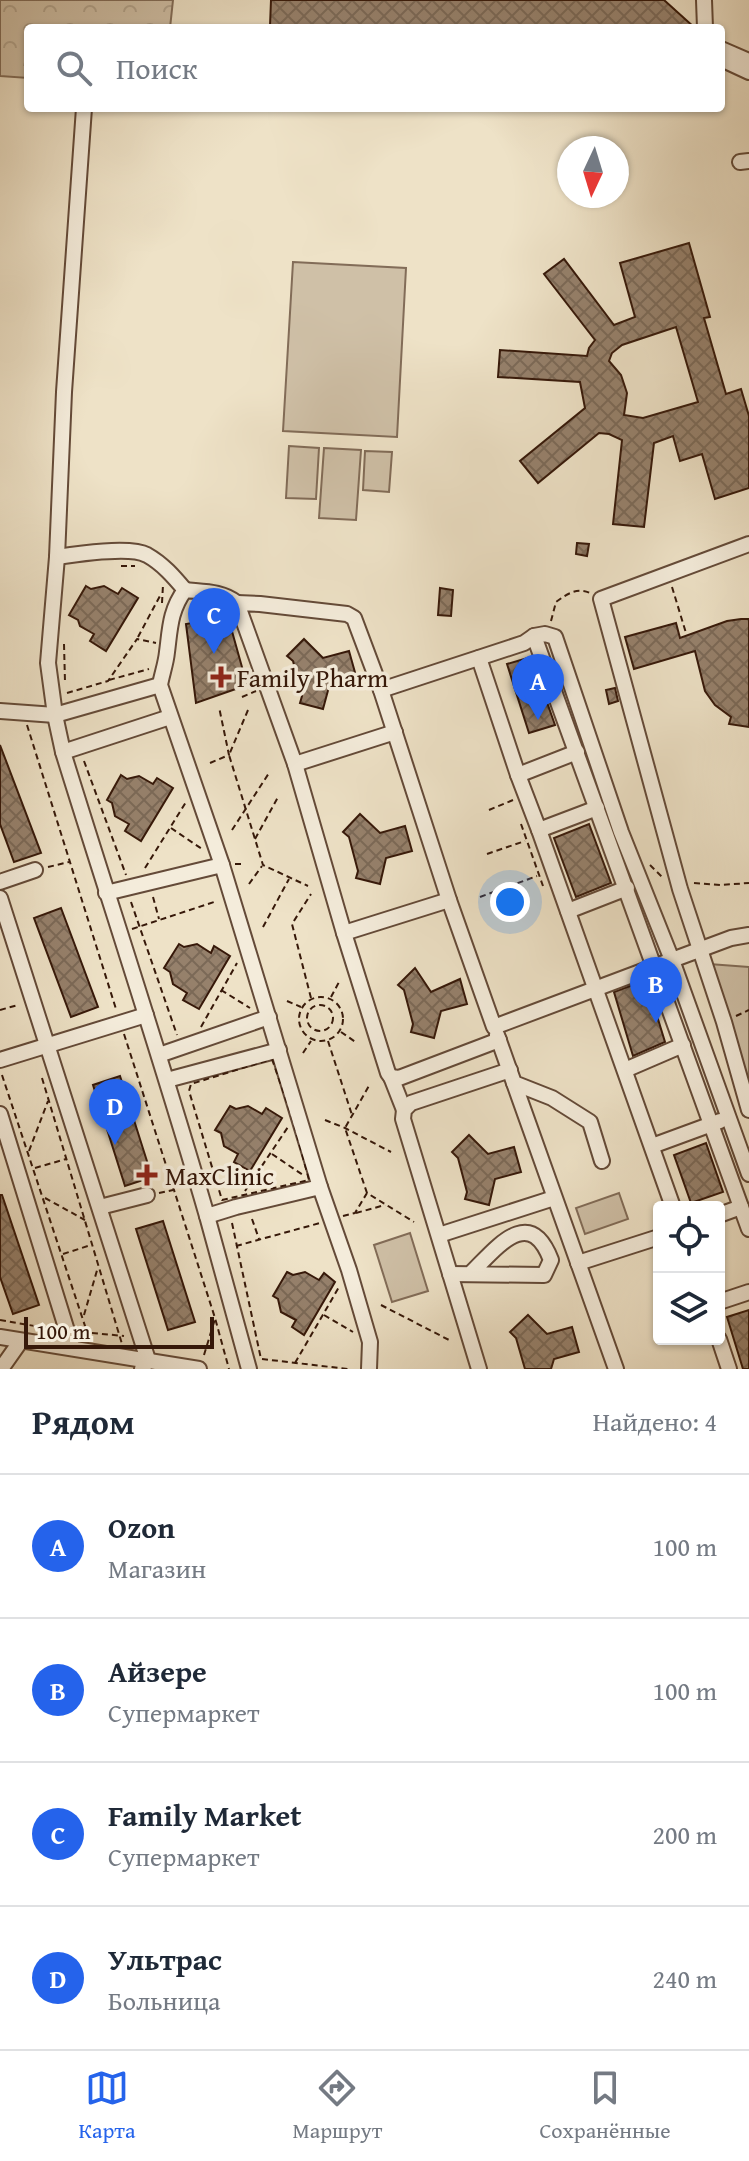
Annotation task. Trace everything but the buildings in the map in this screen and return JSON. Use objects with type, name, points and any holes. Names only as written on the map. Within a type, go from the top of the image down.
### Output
[{"type":"lane","points":[[704,0],[705,24]]},
{"type":"lane","points":[[725,51],[749,61]]},
{"type":"lane","points":[[725,61],[749,72]]},
{"type":"lane","points":[[84,112],[48,663],[63,752],[167,1080],[247,1363]]},
{"type":"lane","points":[[749,544],[601,599],[678,880],[749,1110]]},
{"type":"lane","points":[[57,557],[96,551],[144,553],[170,571],[185,590],[217,593],[237,603],[295,764],[388,1073],[404,1110],[403,1119],[479,1369]]},
{"type":"lane","points":[[185,590],[169,623],[167,656],[160,685],[222,865],[279,1050],[315,1184],[370,1342],[369,1369]]},
{"type":"lane","points":[[237,603],[347,614],[354,618],[381,690],[449,900],[616,1369]]},
{"type":"lane","points":[[381,690],[524,643],[534,636],[545,634],[555,637],[621,832],[672,960],[749,1174]]},
{"type":"lane","points":[[534,636],[749,1229]]},
{"type":"lane","points":[[479,658],[671,1201]]},
{"type":"lane","points":[[0,711],[55,715],[160,685]]},
{"type":"lane","points":[[63,752],[170,717]]},
{"type":"lane","points":[[295,764],[395,732]]},
{"type":"lane","points":[[518,775],[577,752]]},
{"type":"lane","points":[[540,833],[597,808]]},
{"type":"lane","points":[[106,893],[222,865]]},
{"type":"lane","points":[[0,882],[35,870]]},
{"type":"lane","points":[[568,911],[627,888]]},
{"type":"lane","points":[[0,898],[100,1207],[145,1365]]},
{"type":"lane","points":[[344,933],[449,900]]},
{"type":"lane","points":[[391,1077],[399,1078],[596,989],[731,938],[749,935]]},
{"type":"lane","points":[[1,1066],[49,1046],[146,1015]]},
{"type":"lane","points":[[159,1055],[269,1017]]},
{"type":"lane","points":[[625,1070],[683,1045]]},
{"type":"lane","points":[[167,1080],[279,1050]]},
{"type":"lane","points":[[404,1110],[411,1103],[512,1077],[590,1122],[602,1161]]},
{"type":"lane","points":[[0,1114],[72,1347]]},
{"type":"lane","points":[[652,1146],[728,1118]]},
{"type":"lane","points":[[207,1216],[315,1184]]},
{"type":"lane","points":[[100,1207],[147,1195]]},
{"type":"lane","points":[[439,1235],[554,1198]]},
{"type":"lane","points":[[725,1213],[741,1207]]},
{"type":"lane","points":[[450,1274],[544,1275],[551,1260],[545,1243],[528,1233],[511,1235],[470,1274]]},
{"type":"lane","points":[[578,1263],[653,1239]]},
{"type":"lane","points":[[725,1300],[749,1292]]},
{"type":"lane","points":[[0,1337],[126,1357],[145,1365],[202,1363]]},
{"type":"lane","points":[[1,1369],[20,1342]]},
{"type":"lane","points":[[721,1345],[729,1369]]},
{"type":"path","points":[[110,565],[137,567]]},
{"type":"path","points":[[670,582],[686,633]]},
{"type":"path","points":[[108,681],[137,639],[163,590]]},
{"type":"path","points":[[555,637],[551,622],[556,602],[571,592],[586,591],[601,599]]},
{"type":"path","points":[[137,639],[157,643]]},
{"type":"path","points":[[64,647],[65,694],[154,668]]},
{"type":"path","points":[[219,707],[229,755],[263,865],[308,886]]},
{"type":"path","points":[[210,763],[229,755],[248,710]]},
{"type":"path","points":[[23,713],[229,1369]]},
{"type":"path","points":[[87,754],[84,761],[127,880]]},
{"type":"path","points":[[232,830],[269,773]]},
{"type":"path","points":[[139,878],[189,796]]},
{"type":"path","points":[[489,810],[526,796]]},
{"type":"path","points":[[255,840],[278,797]]},
{"type":"path","points":[[170,828],[222,865]]},
{"type":"path","points":[[487,854],[540,833]]},
{"type":"path","points":[[35,870],[70,862]]},
{"type":"path","points":[[249,884],[263,865]]},
{"type":"path","points":[[480,897],[553,870]]},
{"type":"path","points":[[263,927],[290,877]]},
{"type":"path","points":[[678,880],[720,885],[749,883]]},
{"type":"path","points":[[152,893],[159,919]]},
{"type":"path","points":[[311,894],[292,924],[311,999]]},
{"type":"path","points":[[130,898],[177,1035],[187,1033]]},
{"type":"path","points":[[139,926],[220,899]]},
{"type":"path","points":[[197,1031],[240,958]]},
{"type":"path","points":[[330,998],[339,982]]},
{"type":"path","points":[[330,998],[340,1007],[343,1025],[328,1040],[312,1040],[299,1026],[302,1007],[311,999],[330,998]]},
{"type":"path","points":[[287,1001],[302,1007]]},
{"type":"path","points":[[316,1006],[326,1006],[333,1014],[332,1024],[325,1031],[315,1030],[308,1023],[308,1013],[316,1006]]},
{"type":"path","points":[[340,1031],[357,1043]]},
{"type":"path","points":[[303,1053],[312,1040]]},
{"type":"path","points":[[328,1040],[352,1116]]},
{"type":"path","points":[[272,1059],[295,1116],[315,1184],[222,1200],[189,1091],[191,1084],[272,1059]]},
{"type":"path","points":[[1,1066],[89,1333],[90,1351]]},
{"type":"path","points":[[41,1073],[126,1357]]},
{"type":"path","points":[[370,1084],[345,1128],[367,1193],[414,1222]]},
{"type":"path","points":[[28,1152],[49,1100]]},
{"type":"path","points":[[241,1197],[295,1116]]},
{"type":"path","points":[[325,1120],[391,1152]]},
{"type":"path","points":[[271,1153],[315,1184]]},
{"type":"path","points":[[34,1169],[66,1159]]},
{"type":"path","points":[[355,1213],[367,1193]]},
{"type":"path","points":[[44,1198],[85,1220]]},
{"type":"path","points":[[236,1246],[386,1205]]},
{"type":"path","points":[[251,1214],[259,1240]]},
{"type":"path","points":[[234,1218],[231,1222],[261,1359]]},
{"type":"path","points":[[63,1254],[92,1245]]},
{"type":"path","points":[[83,1316],[99,1266]]},
{"type":"path","points":[[295,1363],[345,1278]]},
{"type":"path","points":[[381,1305],[451,1341]]},
{"type":"path","points":[[323,1314],[354,1333]]},
{"type":"path","points":[[202,1363],[215,1318]]},
{"type":"path","points":[[247,1363],[261,1359],[348,1369]]},
{"type":"green space","points":[[0,0],[173,0],[170,24],[24,24],[24,78],[0,76]]},
{"type":"green space","points":[[293,262],[406,268],[397,437],[283,431]]},
{"type":"green space","points":[[289,446],[319,448],[316,499],[286,498]]},
{"type":"green space","points":[[324,448],[361,450],[356,520],[319,518]]},
{"type":"green space","points":[[365,451],[392,452],[389,492],[363,490]]},
{"type":"green space","points":[[709,964],[749,967],[749,1102]]},
{"type":"green space","points":[[619,1193],[628,1219],[585,1234],[576,1208]]},
{"type":"green space","points":[[410,1233],[428,1291],[392,1302],[374,1245]]},
{"type":"place","name":"Family Market","points":[[214,654]]},
{"type":"place","name":"Family Pharm","points":[[221,677]]},
{"type":"place","name":"Ozon","points":[[538,720]]},
{"type":"place","name":"Айзере","points":[[656,1023]]},
{"type":"place","name":"Ультрас","points":[[115,1145]]},
{"type":"place","name":"MaxClinic","points":[[147,1175]]}]
